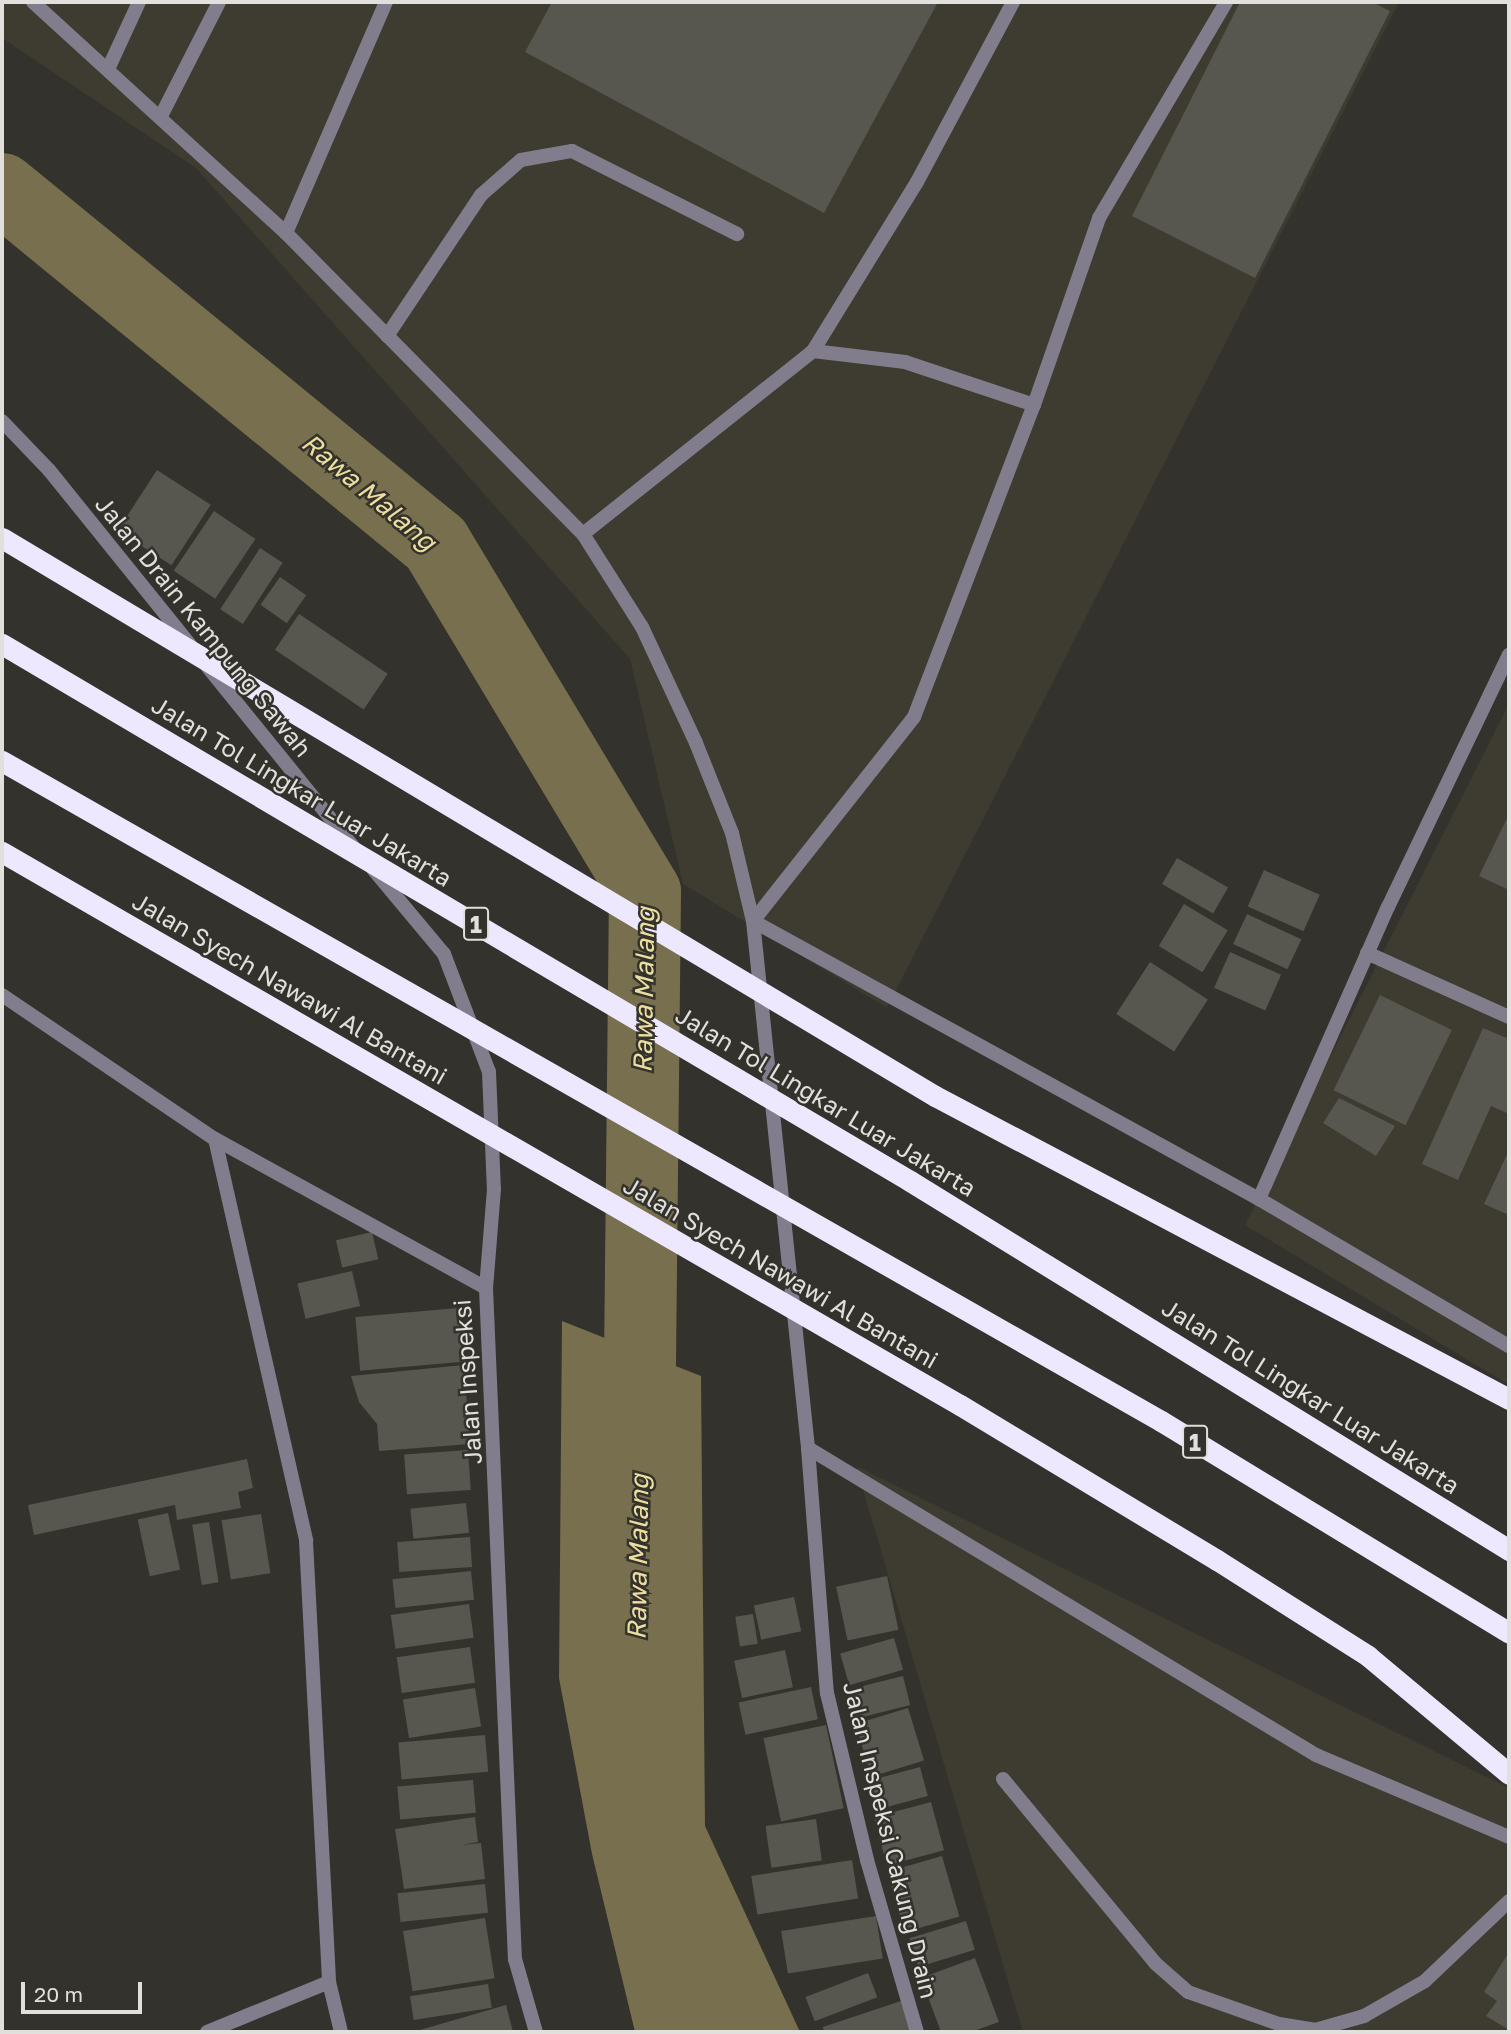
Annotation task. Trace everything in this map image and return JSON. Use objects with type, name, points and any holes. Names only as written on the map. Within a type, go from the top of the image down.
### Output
[{"type":"highway","points":[[2,538],[935,1096],[1509,1399]]},
{"type":"highway","name":"Jalan Tol Lingkar Luar Jakarta","points":[[2,644],[911,1181],[1509,1550]]},
{"type":"highway","name":"1","points":[[2,761],[1161,1421],[1509,1633]]},
{"type":"highway","name":"Jalan Syech Nawawi Al Bantani","points":[[2,852],[856,1345],[1217,1560],[1368,1656],[1509,1774]]},
{"type":"street","name":"Jalan Inspeksi Cakung Drain","points":[[33,2],[109,66],[286,233],[583,534],[642,627],[696,743],[732,833],[753,921],[808,1448],[827,1693],[867,1860],[916,2032]]},
{"type":"street","points":[[109,66],[139,2]]},
{"type":"street","points":[[161,116],[219,2]]},
{"type":"street","points":[[286,233],[386,2]]},
{"type":"street","points":[[583,534],[813,351],[917,182],[1013,2]]},
{"type":"street","points":[[1226,2],[1099,218],[1034,405],[915,717],[753,921],[1259,1199],[1509,1346]]},
{"type":"street","points":[[387,336],[481,195],[522,160],[572,151],[737,234]]},
{"type":"street","points":[[813,351],[905,362],[1034,405]]},
{"type":"street","name":"Jalan Drain Kampung Sawah","points":[[2,421],[50,470],[444,954],[488,1072],[495,1189],[486,1288]]},
{"type":"street","points":[[1259,1199],[1367,953],[1509,654]]},
{"type":"street","points":[[1367,953],[1509,1017]]},
{"type":"street","name":"Jalan Inspeksi","points":[[2,995],[215,1139],[486,1288],[515,1959],[536,2032]]},
{"type":"street","points":[[215,1139],[306,1541],[329,1982],[341,2032]]},
{"type":"street","points":[[808,1448],[1316,1755],[1509,1838]]},
{"type":"street","points":[[1003,1779],[1155,1963],[1188,1992],[1279,2024],[1315,2030],[1364,2016],[1425,1981],[1509,1901]]},
{"type":"street","points":[[207,2032],[329,1982]]},
{"type":"shaded area","points":[[2,2],[1399,2],[887,1008],[683,884],[630,659],[196,168],[2,38]]},
{"type":"shaded area","points":[[1509,704],[1509,1385],[1245,1225]]},
{"type":"shaded area","points":[[856,1466],[1509,1788],[1509,2032],[1023,2032]]},
{"type":"water","points":[[562,1321],[701,1376],[705,1826],[800,2032],[635,2032],[592,1854],[559,1678]]},
{"type":"building","points":[[552,2],[938,2],[824,213],[525,52]]},
{"type":"building","points":[[1240,2],[1372,2],[1390,11],[1255,278],[1132,216]]},
{"type":"building","points":[[157,470],[211,505],[171,565],[118,530]]},
{"type":"building","points":[[214,511],[255,539],[215,599],[174,571]]},
{"type":"building","points":[[260,548],[283,563],[243,624],[220,609]]},
{"type":"building","points":[[280,577],[306,595],[287,623],[260,605]]},
{"type":"building","points":[[299,614],[388,674],[364,709],[275,650]]},
{"type":"building","points":[[1509,814],[1509,890],[1479,876]]},
{"type":"building","points":[[1177,858],[1228,888],[1213,913],[1162,884]]},
{"type":"building","points":[[1264,870],[1320,895],[1303,931],[1248,907]]},
{"type":"building","points":[[1184,904],[1228,930],[1202,972],[1159,946]]},
{"type":"building","points":[[1247,914],[1301,939],[1287,969],[1233,944]]},
{"type":"building","points":[[1230,952],[1281,975],[1265,1010],[1214,988]]},
{"type":"building","points":[[1150,962],[1208,1000],[1174,1052],[1116,1014]]},
{"type":"building","points":[[1380,995],[1452,1030],[1405,1125],[1334,1090]]},
{"type":"building","points":[[1483,1028],[1509,1039],[1509,1114],[1491,1106],[1458,1180],[1422,1164]]},
{"type":"building","points":[[1339,1098],[1395,1126],[1376,1156],[1323,1123]]},
{"type":"building","points":[[1509,1150],[1509,1215],[1484,1204]]},
{"type":"building","points":[[372,1232],[378,1259],[342,1268],[336,1240]]},
{"type":"building","points":[[352,1271],[360,1306],[306,1319],[297,1284]]},
{"type":"building","points":[[458,1308],[463,1362],[360,1371],[355,1317]]},
{"type":"building","points":[[464,1365],[470,1444],[379,1451],[377,1424],[359,1402],[351,1376]]},
{"type":"building","points":[[468,1450],[471,1490],[407,1494],[404,1454]]},
{"type":"building","points":[[247,1459],[253,1488],[238,1492],[241,1508],[177,1520],[175,1505],[34,1535],[28,1505]]},
{"type":"building","points":[[466,1503],[469,1533],[413,1539],[410,1509]]},
{"type":"building","points":[[168,1513],[180,1570],[150,1576],[138,1519]]},
{"type":"building","points":[[261,1514],[270,1573],[231,1580],[221,1520]]},
{"type":"building","points":[[209,1522],[219,1582],[202,1585],[192,1525]]},
{"type":"building","points":[[470,1537],[472,1567],[399,1572],[397,1542]]},
{"type":"building","points":[[471,1571],[474,1600],[395,1608],[392,1579]]},
{"type":"building","points":[[887,1576],[898,1630],[848,1641],[836,1587]]},
{"type":"building","points":[[794,1597],[801,1631],[761,1640],[754,1606]]},
{"type":"building","points":[[469,1604],[474,1638],[396,1649],[391,1615]]},
{"type":"building","points":[[753,1614],[758,1644],[740,1646],[735,1617]]},
{"type":"building","points":[[894,1638],[903,1670],[849,1685],[840,1653]]},
{"type":"building","points":[[470,1647],[475,1683],[402,1693],[397,1657]]},
{"type":"building","points":[[785,1650],[793,1687],[742,1698],[734,1661]]},
{"type":"building","points":[[903,1676],[910,1705],[855,1719],[848,1690]]},
{"type":"building","points":[[811,1687],[818,1719],[745,1735],[739,1702]]},
{"type":"building","points":[[475,1688],[481,1727],[409,1738],[403,1699]]},
{"type":"building","points":[[908,1708],[924,1761],[871,1777],[855,1724]]},
{"type":"building","points":[[826,1725],[844,1808],[781,1821],[763,1738]]},
{"type":"building","points":[[485,1735],[488,1772],[402,1779],[398,1743]]},
{"type":"building","points":[[920,1767],[928,1796],[879,1809],[871,1780]]},
{"type":"building","points":[[473,1780],[476,1813],[400,1819],[397,1787]]},
{"type":"building","points":[[931,1802],[944,1850],[887,1866],[874,1817]]},
{"type":"building","points":[[475,1817],[478,1842],[461,1845],[481,1843],[485,1879],[404,1889],[395,1829]]},
{"type":"building","points":[[816,1819],[822,1861],[771,1868],[765,1826]]},
{"type":"building","points":[[942,1856],[959,1917],[905,1932],[887,1872]]},
{"type":"building","points":[[852,1860],[858,1899],[757,1914],[751,1876]]},
{"type":"building","points":[[485,1884],[488,1913],[401,1922],[397,1893]]},
{"type":"building","points":[[876,1916],[883,1958],[788,1973],[781,1931]]},
{"type":"building","points":[[485,1918],[495,1978],[413,1991],[403,1931]]},
{"type":"building","points":[[966,1921],[975,1950],[918,1967],[910,1938]]},
{"type":"building","points":[[1509,1952],[1509,2030],[1486,2016],[1497,2001],[1484,1992]]},
{"type":"building","points":[[975,1958],[999,2022],[971,2032],[941,2032],[921,1978]]},
{"type":"building","points":[[868,1973],[877,1997],[815,2021],[805,1997]]},
{"type":"building","points":[[488,1984],[492,2008],[414,2020],[410,1996]]},
{"type":"building","points":[[901,2001],[911,2032],[824,2032],[823,2027]]},
{"type":"building","points":[[506,2005],[513,2032],[420,2032],[420,2030]]},
{"type":"waterway","name":"Rawa Malang","points":[[2,189],[436,544],[645,892],[639,1452]]}]
